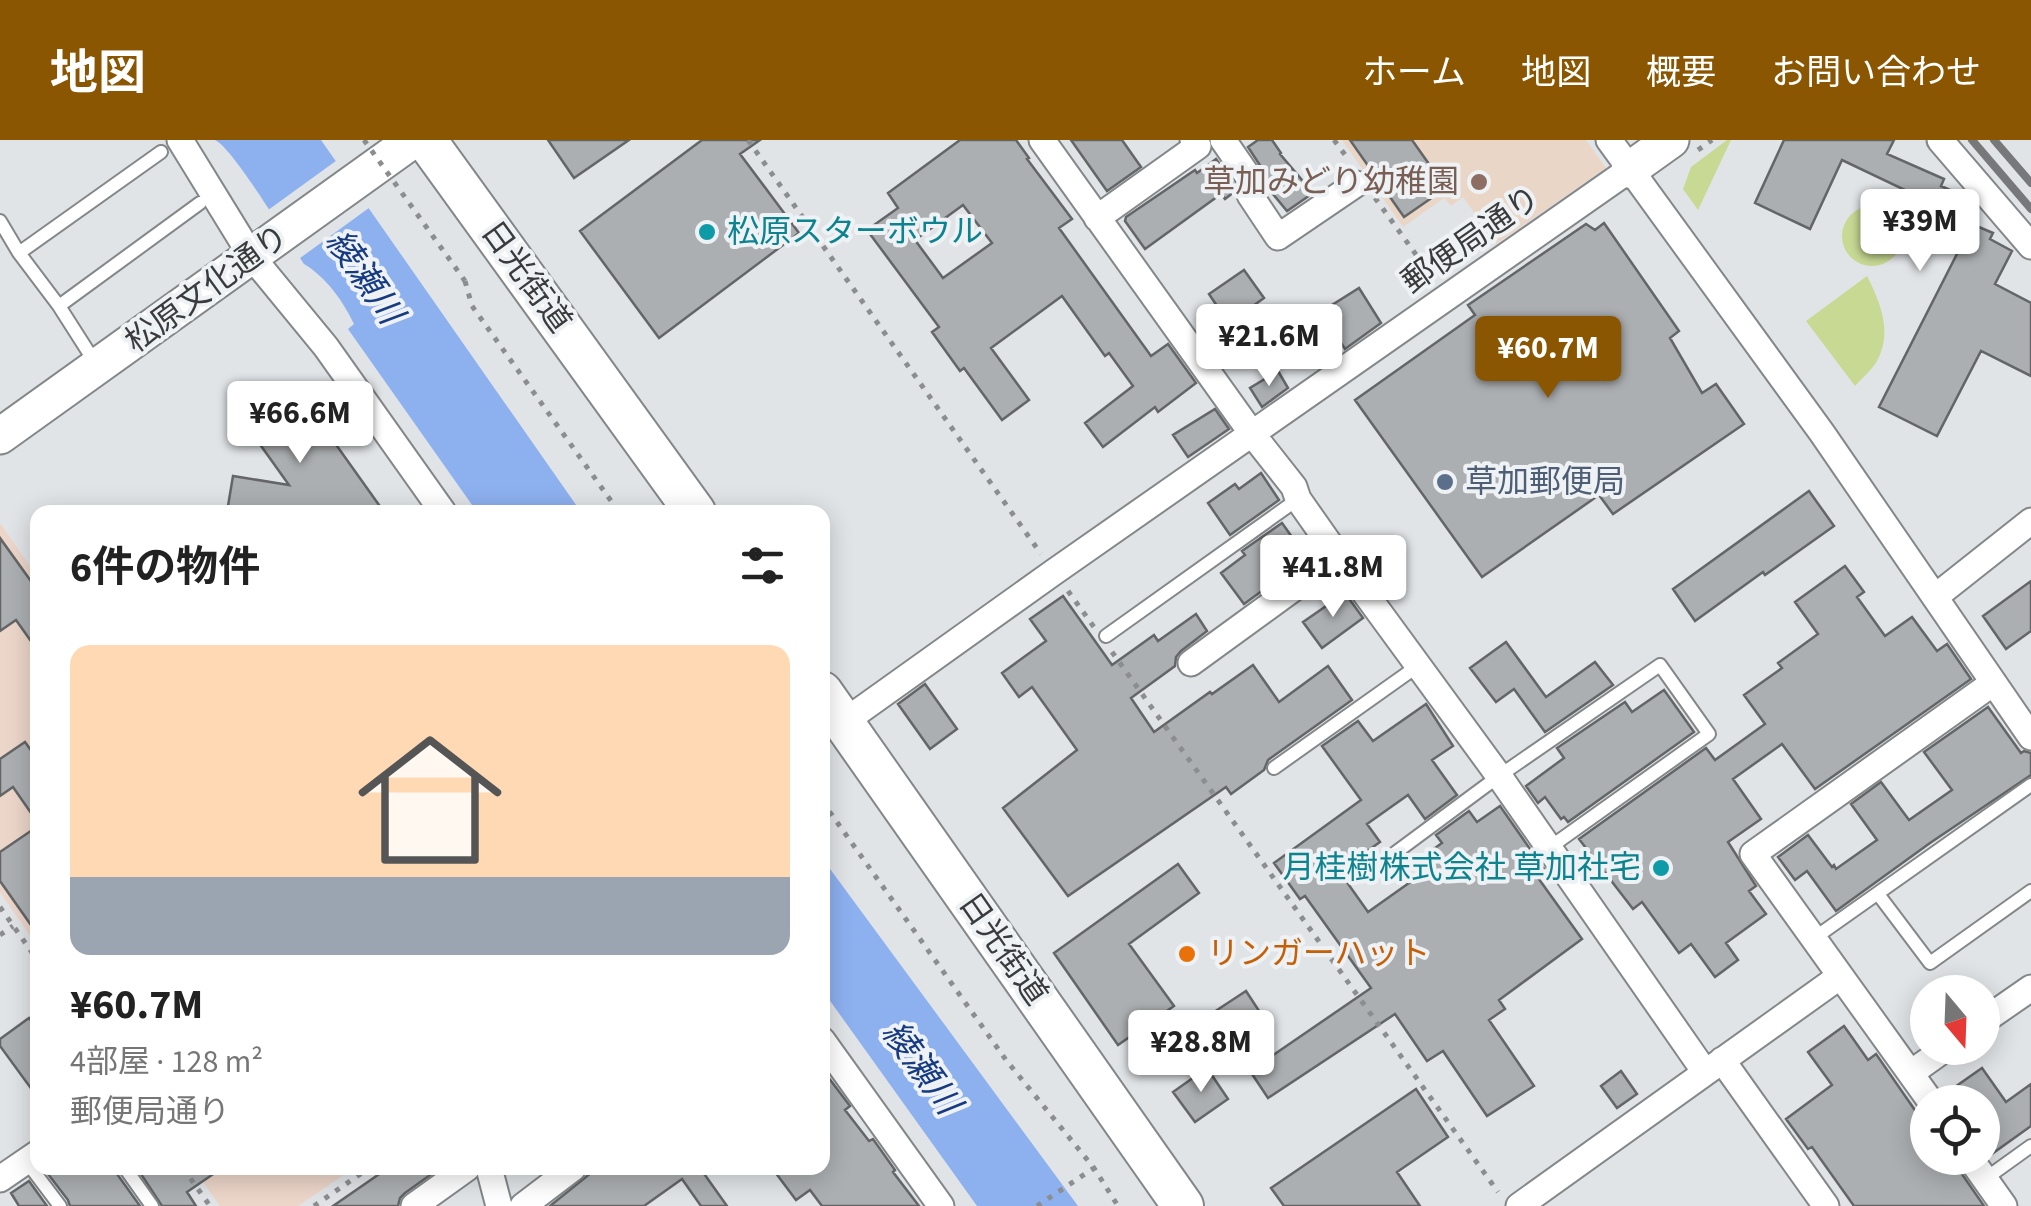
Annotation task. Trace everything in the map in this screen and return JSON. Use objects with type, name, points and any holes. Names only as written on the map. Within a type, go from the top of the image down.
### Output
[{"type":"main road","name":"日光街道","points":[[426,140],[690,505]]},
{"type":"main road","name":"日光街道","points":[[833,707],[1183,1206]]},
{"type":"street","name":"松原文化通り","points":[[0,436],[414,140]]},
{"type":"street","points":[[1042,140],[1550,848],[1714,1066],[1826,1206]]},
{"type":"street","points":[[1223,140],[1252,182],[1250,195],[1278,237],[1361,182]]},
{"type":"street","points":[[1609,140],[1822,433],[2031,738]]},
{"type":"street","points":[[1630,170],[1670,140]]},
{"type":"street","points":[[1940,140],[2031,246]]},
{"type":"street","points":[[1097,218],[1199,142]]},
{"type":"street","points":[[171,146],[260,251],[438,505]]},
{"type":"street","name":"郵便局通り","points":[[833,707],[1054,572],[1630,170]]},
{"type":"street","points":[[1935,597],[2031,521]]},
{"type":"street","points":[[1191,663],[1338,556]]},
{"type":"street","points":[[1920,1085],[1753,854],[1993,684]]},
{"type":"street","points":[[1512,1203],[1840,977]]},
{"type":"street","points":[[2000,1010],[2031,988]]},
{"type":"street","points":[[830,1051],[941,1206]]},
{"type":"street","points":[[1910,1072],[1920,1065]]},
{"type":"street","points":[[0,1179],[30,1158]]},
{"type":"street","points":[[414,1206],[457,1175]]},
{"type":"street","points":[[491,1175],[499,1206]]},
{"type":"street","points":[[523,1206],[563,1175]]},
{"type":"street","points":[[1983,1175],[2004,1206]]},
{"type":"lane","points":[[19,254],[171,146]]},
{"type":"lane","points":[[59,306],[200,204]]},
{"type":"lane","points":[[0,221],[98,366]]},
{"type":"lane","points":[[1102,636],[1298,499]]},
{"type":"lane","points":[[1387,859],[1660,664],[1709,734],[1550,848]]},
{"type":"lane","points":[[1274,768],[1419,665]]},
{"type":"lane","points":[[1814,940],[2031,785]]},
{"type":"lane","points":[[1878,894],[1930,963],[2031,891]]},
{"type":"lane","points":[[2000,1159],[2031,1146]]},
{"type":"lane","points":[[42,1175],[60,1206]]},
{"type":"lane","points":[[130,1175],[152,1206]]},
{"type":"path","points":[[364,140],[465,281],[472,306],[613,505]]},
{"type":"path","points":[[748,140],[1054,572],[1512,1203]]},
{"type":"path","points":[[1334,140],[1447,296]]},
{"type":"path","points":[[830,811],[1006,1060],[1094,1168],[1118,1206]]},
{"type":"path","points":[[0,907],[30,949]]},
{"type":"path","points":[[0,934],[13,926]]},
{"type":"path","points":[[1037,1206],[1094,1168]]},
{"type":"path","points":[[188,1175],[210,1206]]},
{"type":"path","points":[[314,1206],[359,1175]]},
{"type":"shaded area","name":"草加みどり幼稚園","points":[[1342,140],[1586,140],[1606,168],[1496,244],[1463,197],[1451,206],[1444,198],[1403,227]]},
{"type":"shaded area","points":[[0,523],[30,566],[30,936],[0,892]]},
{"type":"shaded area","points":[[198,1175],[344,1175],[298,1206],[220,1206]]},
{"type":"green space","points":[[1731,140],[1698,210],[1683,189],[1691,167]]},
{"type":"green space","points":[[1872,206],[1893,215],[1902,236],[1893,257],[1872,266],[1851,257],[1842,236],[1851,215]]},
{"type":"green space","points":[[1867,276],[1880,307],[1884,339],[1877,361],[1855,386],[1806,321]]},
{"type":"water","name":"綾瀬川","points":[[215,140],[321,140],[576,505],[472,505],[348,329],[354,324],[339,298],[304,264],[247,176]]},
{"type":"water","name":"綾瀬川","points":[[830,869],[1078,1206],[977,1206],[830,1001]]},
{"type":"pier","points":[[340,158],[373,205],[296,261],[264,213]]},
{"type":"building","points":[[548,140],[629,140],[574,178]]},
{"type":"building","points":[[702,140],[760,140],[740,154],[799,233],[659,338],[580,231]]},
{"type":"building","points":[[960,140],[1016,140],[1072,219],[1059,228],[1151,356],[1168,344],[1196,383],[1158,412],[1155,407],[1103,447],[1085,423],[1133,386],[1109,353],[1105,356],[1062,296],[991,348],[1029,400],[1002,420],[932,332],[939,327],[867,230],[898,208],[888,193]],"holes":[[[963,205],[992,243],[943,278],[915,240]]]},
{"type":"building","points":[[1071,140],[1122,140],[1141,167],[1107,191]]},
{"type":"building","points":[[1258,140],[1272,140],[1313,193],[1287,211],[1268,188],[1265,173],[1248,147]]},
{"type":"building","points":[[1350,140],[1412,140],[1446,188],[1404,217]]},
{"type":"building","points":[[1784,140],[1894,140],[1887,154],[1944,179],[1941,186],[1970,199],[1975,206],[1967,222],[1993,233],[1990,239],[2012,251],[1995,284],[2031,303],[2031,376],[1981,351],[1937,436],[1879,407],[1961,246],[1912,224],[1924,199],[1842,160],[1810,229],[1755,203]]},
{"type":"building","points":[[1216,159],[1235,186],[1234,192],[1225,199],[1221,194],[1145,249],[1126,217]]},
{"type":"building","points":[[1604,223],[1679,331],[1670,338],[1702,393],[1716,384],[1744,424],[1613,514],[1599,495],[1482,577],[1355,400],[1475,315],[1468,305],[1586,224],[1595,230]]},
{"type":"building","points":[[1244,270],[1264,298],[1246,311],[1263,334],[1228,360],[1213,340],[1231,327],[1209,294]]},
{"type":"building","points":[[1359,288],[1381,323],[1345,349],[1321,312]]},
{"type":"building","points":[[1278,371],[1288,388],[1262,407],[1250,388]]},
{"type":"building","points":[[295,387],[379,505],[228,505],[233,476],[289,485],[244,422]]},
{"type":"building","points":[[1215,409],[1229,429],[1188,457],[1173,435]]},
{"type":"building","points":[[1261,473],[1279,500],[1230,535],[1208,503],[1235,484],[1239,489]]},
{"type":"building","points":[[1809,491],[1834,526],[1695,621],[1673,589]]},
{"type":"building","points":[[1282,523],[1307,558],[1244,604],[1221,573],[1245,555],[1242,551]]},
{"type":"building","points":[[0,538],[30,580],[30,640],[16,620],[0,631]]},
{"type":"building","points":[[1845,566],[1864,592],[1857,597],[1885,636],[1912,617],[1937,651],[1947,644],[1971,679],[1815,789],[1782,744],[1733,779],[1761,819],[1728,842],[1756,886],[1749,891],[1766,914],[1726,943],[1738,960],[1715,977],[1691,944],[1679,953],[1642,902],[1633,909],[1579,839],[1706,748],[1715,760],[1765,724],[1744,695],[1782,668],[1778,663],[1818,634],[1795,602]]},
{"type":"building","points":[[2031,581],[2031,631],[2006,649],[1983,616]]},
{"type":"building","points":[[1345,593],[1363,618],[1322,648],[1303,622]]},
{"type":"building","points":[[1063,596],[1112,665],[1154,635],[1158,641],[1196,614],[1207,631],[1181,651],[1175,666],[1131,698],[1154,732],[1253,665],[1279,702],[1328,666],[1352,700],[1268,760],[1264,770],[1231,794],[1226,787],[1068,896],[1003,808],[1077,750],[1032,687],[1019,697],[1002,673],[1046,641],[1030,619]]},
{"type":"building","points":[[1506,642],[1546,697],[1595,662],[1613,685],[1545,732],[1514,689],[1496,702],[1470,668]]},
{"type":"building","points":[[925,684],[957,729],[930,749],[898,704]]},
{"type":"building","points":[[1664,690],[1694,732],[1568,822],[1564,817],[1561,819],[1545,797],[1538,803],[1526,786],[1564,758],[1557,748],[1625,702],[1632,712]]},
{"type":"building","points":[[1426,704],[1453,746],[1432,760],[1457,795],[1425,819],[1408,795],[1367,824],[1380,842],[1339,871],[1368,912],[1433,866],[1425,855],[1442,843],[1436,835],[1469,811],[1477,822],[1500,806],[1544,869],[1536,875],[1582,939],[1499,1000],[1505,1009],[1489,1020],[1534,1086],[1487,1116],[1443,1051],[1427,1061],[1395,1014],[1268,1098],[1250,1071],[1371,988],[1305,896],[1300,899],[1274,863],[1361,800],[1322,746],[1358,721],[1373,741]]},
{"type":"building","points":[[1988,707],[2021,753],[2031,753],[2031,775],[1836,911],[1807,871],[1795,880],[1778,857],[1808,835],[1836,869],[1877,840],[1851,804],[1881,782],[1909,820],[1952,790],[1924,752]]},
{"type":"building","points":[[25,742],[30,749],[30,811],[13,787],[0,796],[0,759]]},
{"type":"building","points":[[30,831],[30,924],[0,881],[0,852]]},
{"type":"building","points":[[1178,864],[1199,893],[1129,944],[1174,1006],[1118,1045],[1054,953]]},
{"type":"building","points":[[1246,991],[1263,1017],[1233,1039],[1214,1012]]},
{"type":"building","points":[[30,1019],[30,1087],[0,1046],[0,1039]]},
{"type":"building","points":[[1844,1026],[1868,1060],[1876,1054],[1910,1103],[1910,1175],[1963,1175],[1984,1206],[1854,1206],[1812,1147],[1808,1149],[1786,1119],[1832,1085],[1808,1052]]},
{"type":"building","points":[[1207,1068],[1228,1099],[1195,1122],[1173,1092]]},
{"type":"building","points":[[1982,1068],[1994,1085],[1958,1085]]},
{"type":"building","points":[[1621,1071],[1637,1094],[1617,1108],[1601,1086]]},
{"type":"building","points":[[830,1080],[850,1106],[845,1110],[869,1141],[873,1139],[919,1206],[822,1206],[810,1190],[796,1200],[777,1175],[830,1175]]},
{"type":"building","points":[[2031,1084],[2031,1126],[2000,1148],[2000,1094],[2006,1102]]},
{"type":"building","points":[[1416,1089],[1448,1137],[1397,1172],[1420,1206],[1284,1206],[1271,1188]]},
{"type":"building","points":[[49,1175],[118,1175],[140,1206],[70,1206]]},
{"type":"building","points":[[142,1175],[212,1175],[187,1192],[196,1206],[162,1206]]},
{"type":"building","points":[[378,1175],[430,1175],[405,1193],[398,1206],[333,1206]]},
{"type":"building","points":[[588,1175],[705,1175],[727,1206],[701,1206],[682,1179],[644,1206],[550,1206]]},
{"type":"building","points":[[29,1181],[47,1206],[19,1206],[11,1193]]},
{"type":"railway","points":[[1972,140],[2031,209]]},
{"type":"railway","points":[[1994,140],[2031,183]]},
{"type":"place","name":"草加みどり幼稚園","points":[[1479,182]]},
{"type":"place","name":"松原スターボウル","points":[[707,232]]},
{"type":"place","name":"草加郵便局","points":[[1445,482]]},
{"type":"place","name":"月桂樹株式会社 草加社宅","points":[[1661,868]]},
{"type":"place","name":"リンガーハット","points":[[1187,954]]}]
